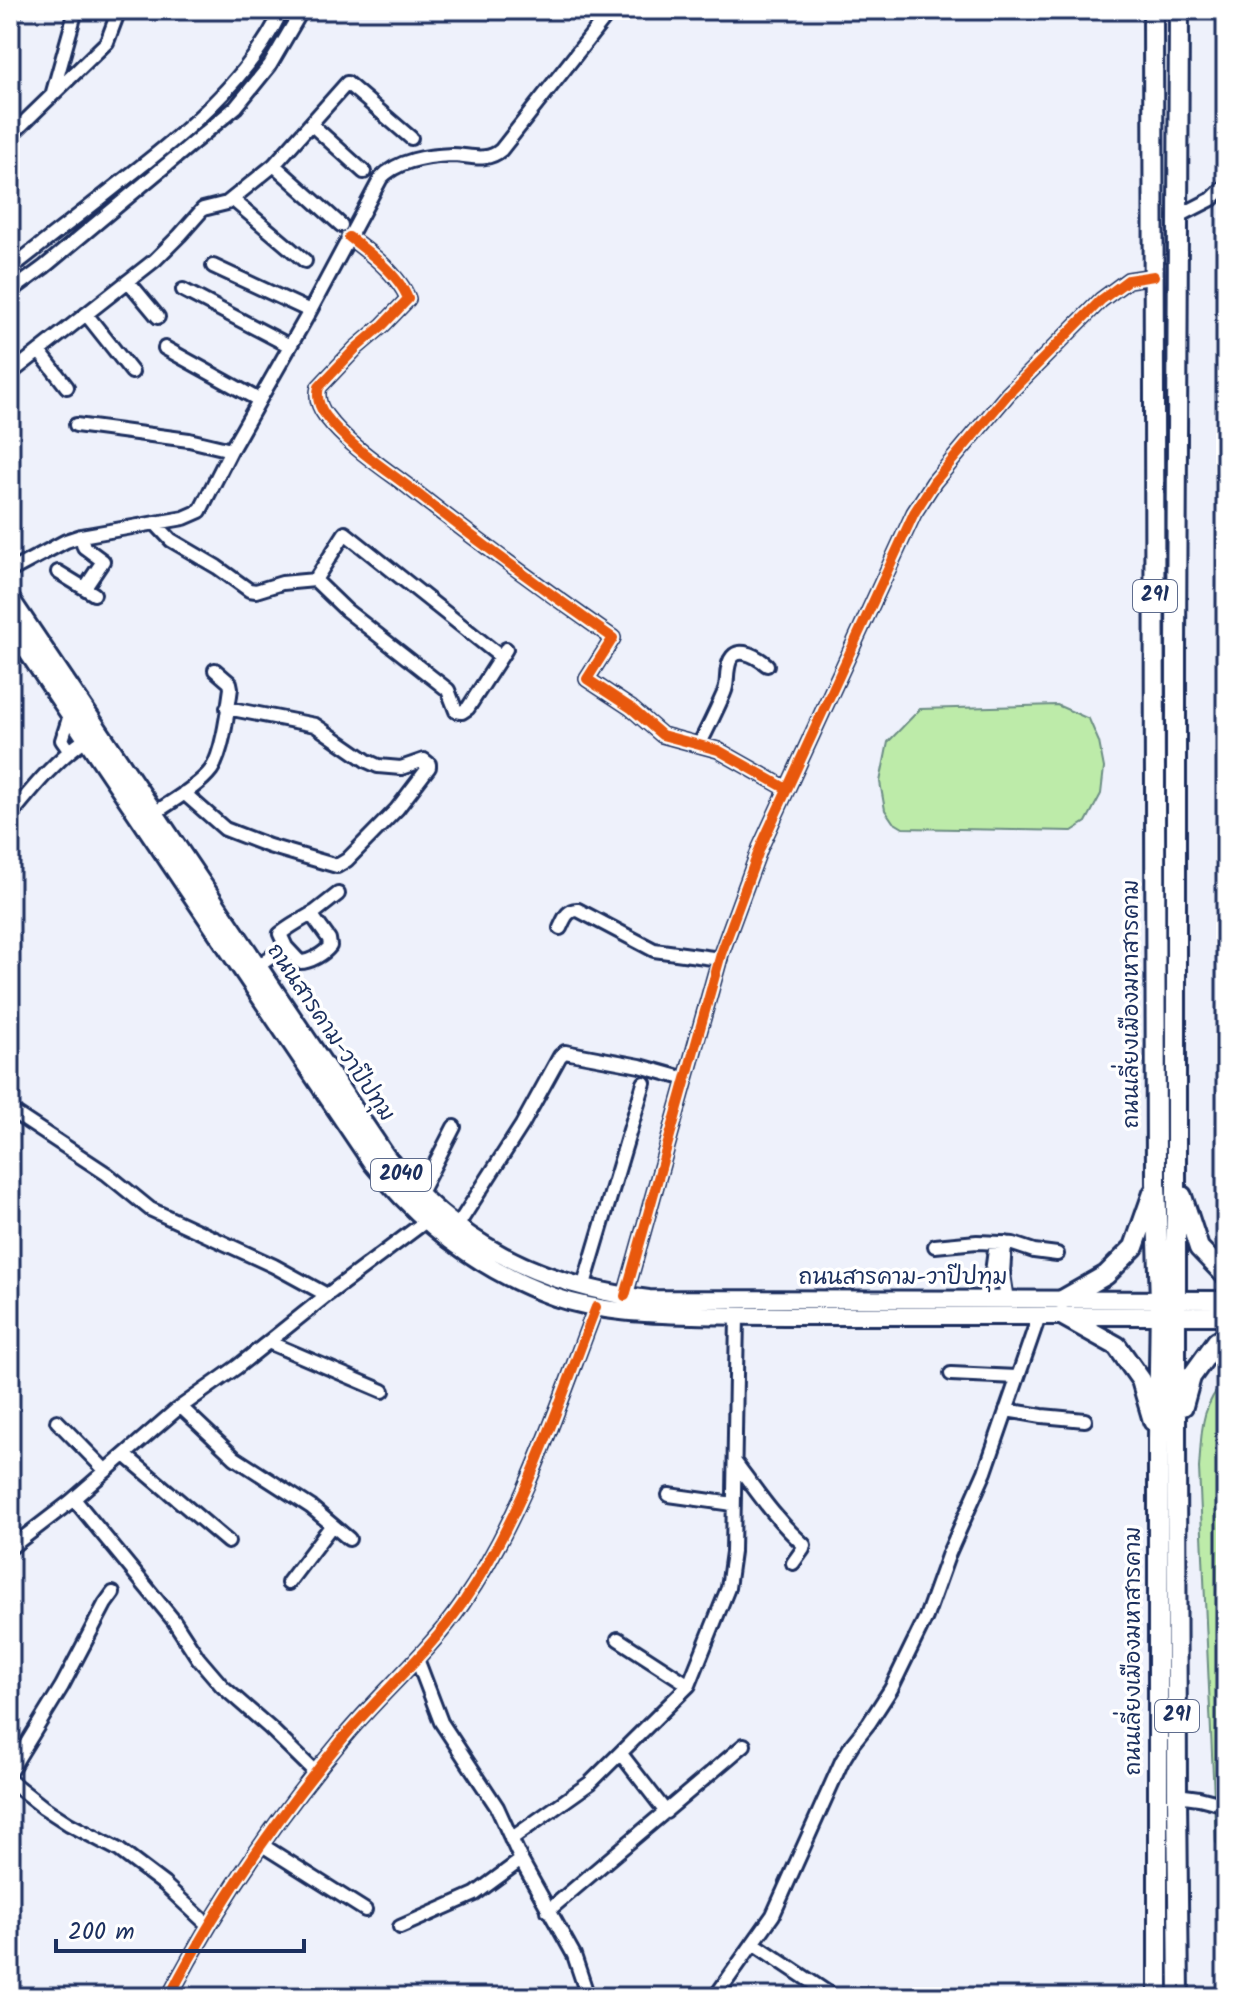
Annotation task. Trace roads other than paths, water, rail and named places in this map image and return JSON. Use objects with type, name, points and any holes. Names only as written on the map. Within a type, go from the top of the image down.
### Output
[{"type":"highway","name":"ถนนเลี่ยงเมืองมหาสารคาม","points":[[1153,10],[1156,1183],[1168,1308]]},
{"type":"highway","name":"ถนนเลี่ยงเมืองมหาสารคาม","points":[[1158,1997],[1168,1308],[1176,1179],[1179,10]]},
{"type":"highway","points":[[1176,1179],[1199,1248],[1226,1276]]},
{"type":"highway","points":[[1156,1183],[1134,1247],[1106,1275],[1062,1308],[1117,1346],[1141,1380],[1167,1437]]},
{"type":"highway","points":[[1167,1437],[1191,1377],[1217,1341],[1226,1336]]},
{"type":"highway","name":"ถนนเลี่ยงเมืองมหาสารคาม","points":[[1167,1437],[1179,1997]]},
{"type":"main road","name":"ถนนสารคาม-วาปีปทุม","points":[[10,598],[155,813],[213,913],[372,1163],[390,1186],[426,1221],[456,1246],[494,1270],[559,1298],[647,1314],[737,1316],[813,1308],[982,1300],[1007,1300],[1062,1308],[1168,1308],[1226,1300]]},
{"type":"main road","name":"ถนนสารคาม-วาปีปทุม","points":[[10,626],[86,739],[213,913],[258,966],[386,1156],[419,1195],[456,1228],[536,1273],[583,1288],[625,1296],[813,1308],[1039,1316],[1062,1308]]},
{"type":"main road","name":"ถนนสารคาม-วาปีปทุม","points":[[1168,1308],[1226,1316]]},
{"type":"street","points":[[10,24],[15,10]]},
{"type":"street","points":[[52,95],[76,10]]},
{"type":"street","points":[[10,136],[107,42],[119,10]]},
{"type":"street","points":[[10,269],[141,167],[215,101],[247,67],[273,30],[282,10]]},
{"type":"street","points":[[10,292],[236,107],[270,65],[302,10]]},
{"type":"street","points":[[10,571],[81,536],[156,524],[200,511],[381,178],[394,168],[419,158],[493,156],[501,150],[611,10]]},
{"type":"street","points":[[10,371],[128,281],[163,251],[203,209],[227,203],[274,165],[347,83],[411,138]]},
{"type":"street","points":[[311,124],[364,172]]},
{"type":"street","points":[[274,165],[341,225]]},
{"type":"street","points":[[1179,216],[1212,199],[1226,185]]},
{"type":"street","points":[[232,199],[305,261]]},
{"type":"street","points":[[349,237],[382,265],[408,299],[319,387],[318,403],[327,417],[350,442],[436,509],[613,638],[587,679],[631,708],[662,735],[718,750],[787,789]]},
{"type":"street","points":[[213,266],[310,311]]},
{"type":"street","points":[[625,1296],[720,959],[760,848],[914,513],[934,482],[1008,394],[1101,300],[1128,280],[1154,276]]},
{"type":"street","points":[[128,281],[158,317]]},
{"type":"street","points":[[183,290],[290,346]]},
{"type":"street","points":[[86,314],[132,372]]},
{"type":"street","points":[[165,348],[259,400]]},
{"type":"street","points":[[39,351],[67,387]]},
{"type":"street","points":[[76,425],[189,440],[231,450]]},
{"type":"street","points":[[156,524],[171,540],[249,590],[315,580],[346,610],[448,690],[456,711],[462,712],[468,708],[503,653],[345,533],[315,580]]},
{"type":"street","points":[[58,572],[90,591],[103,561],[84,547],[81,536]]},
{"type":"street","points":[[699,745],[726,690],[730,660],[743,652],[750,653],[767,665]]},
{"type":"street","points":[[155,813],[212,769],[224,732],[230,683],[215,670]]},
{"type":"street","points":[[184,793],[225,829],[337,866],[347,860],[397,809],[429,767],[424,760],[401,768],[378,766],[315,725],[227,708]]},
{"type":"street","points":[[69,750],[62,740],[70,715]]},
{"type":"street","points":[[10,816],[43,776],[69,750],[86,739]]},
{"type":"street","points":[[311,914],[329,939],[329,948],[302,963],[286,947],[280,934],[338,894]]},
{"type":"street","points":[[560,928],[568,912],[578,910],[654,950],[720,959]]},
{"type":"street","points":[[258,966],[286,947]]},
{"type":"street","points":[[456,1228],[565,1052],[640,1066],[686,1079]]},
{"type":"street","points":[[583,1288],[644,1083]]},
{"type":"street","points":[[10,1110],[107,1174],[150,1209],[247,1252],[327,1295]]},
{"type":"street","points":[[419,1195],[454,1127]]},
{"type":"street","points":[[10,1548],[74,1499],[181,1407],[426,1221]]},
{"type":"street","points":[[935,1246],[1001,1243],[1057,1254]]},
{"type":"street","points":[[982,1300],[1001,1243]]},
{"type":"street","points":[[1001,1243],[1007,1300]]},
{"type":"street","points":[[169,1997],[208,1925],[315,1772],[417,1659],[481,1576],[519,1507],[596,1307]]},
{"type":"street","points":[[511,1839],[590,1783],[689,1685],[728,1588],[733,1552],[737,1316]]},
{"type":"street","points":[[715,1997],[773,1915],[842,1761],[891,1689],[926,1617],[949,1553],[985,1472],[1039,1316]]},
{"type":"street","points":[[268,1342],[383,1391]]},
{"type":"street","points":[[951,1374],[1017,1377]]},
{"type":"street","points":[[181,1407],[235,1458],[311,1507],[349,1539]]},
{"type":"street","points":[[1006,1410],[1085,1420]]},
{"type":"street","points":[[57,1421],[106,1471]]},
{"type":"street","points":[[125,1455],[228,1542]]},
{"type":"street","points":[[735,1462],[767,1507],[787,1531],[804,1545],[793,1563]]},
{"type":"street","points":[[669,1495],[733,1504]]},
{"type":"street","points":[[74,1499],[174,1621],[198,1658],[222,1686],[315,1772]]},
{"type":"street","points":[[288,1583],[332,1525]]},
{"type":"street","points":[[10,1771],[62,1686],[113,1593]]},
{"type":"street","points":[[618,1639],[689,1685]]},
{"type":"street","points":[[417,1659],[441,1722],[497,1807],[521,1860],[574,1955],[588,1997]]},
{"type":"street","points":[[548,1911],[744,1745]]},
{"type":"street","points":[[621,1754],[666,1812]]},
{"type":"street","points":[[10,1781],[69,1824],[119,1850],[164,1884],[208,1925]]},
{"type":"street","points":[[1177,1795],[1226,1805]]},
{"type":"street","points":[[262,1845],[365,1910]]},
{"type":"street","points":[[400,1927],[475,1894],[521,1860]]},
{"type":"street","points":[[753,1943],[834,1997]]}]
